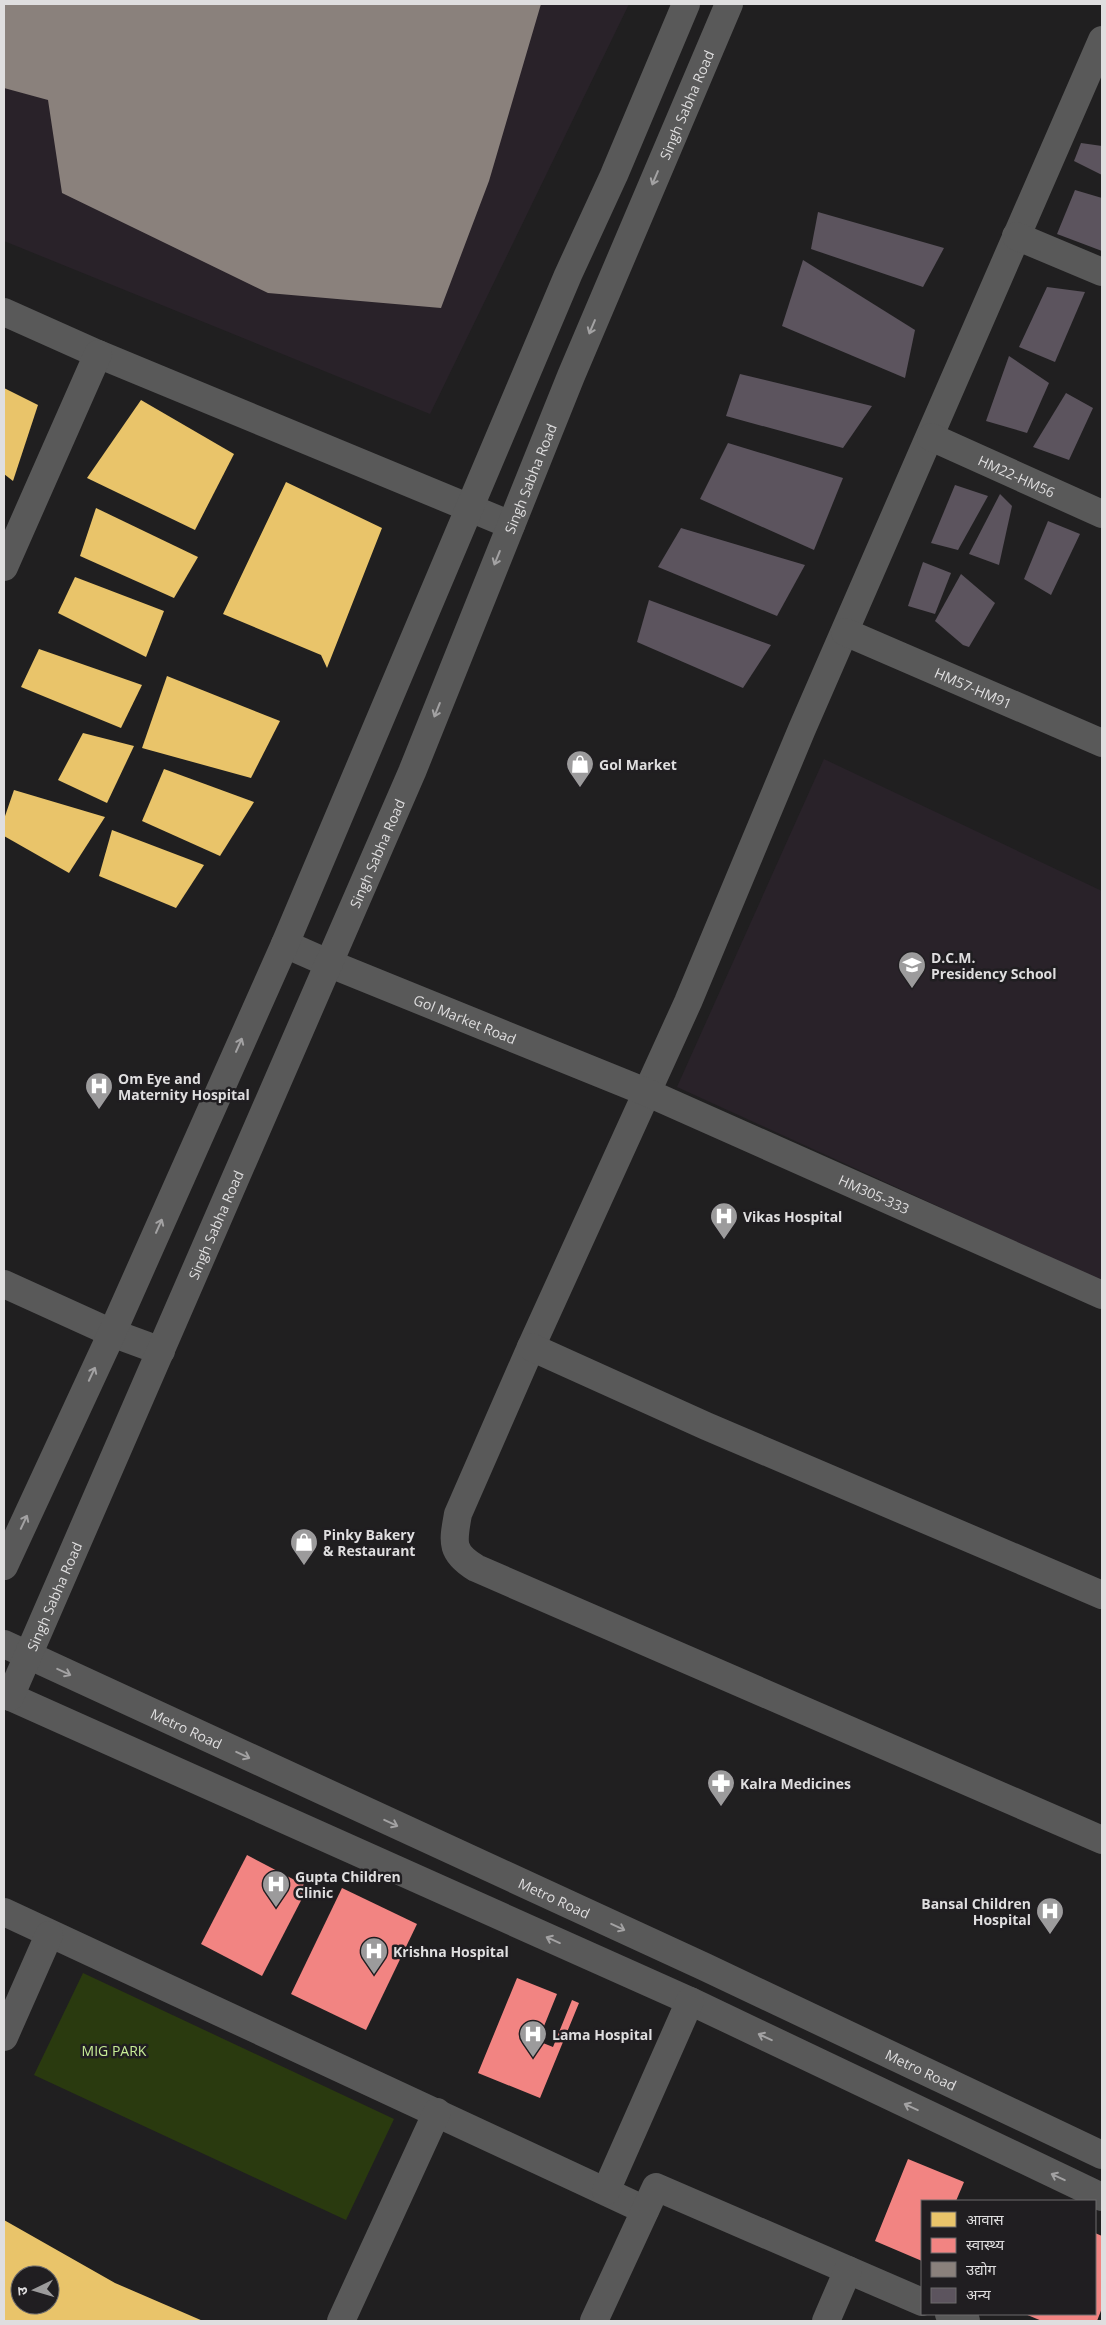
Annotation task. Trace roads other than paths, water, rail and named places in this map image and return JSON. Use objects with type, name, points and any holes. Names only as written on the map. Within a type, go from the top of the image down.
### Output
[{"type":"street","points":[[4,1566],[112,1332],[285,944],[686,4]]},
{"type":"street","name":"Singh Sabha Road","points":[[7,1696],[30,1656],[412,772],[571,376],[729,4]]},
{"type":"street","points":[[1102,40],[845,632],[688,1002],[531,1347],[458,1514],[454,1535],[456,1550],[461,1559],[476,1568],[1102,1840]]},
{"type":"street","points":[[1016,236],[1102,272]]},
{"type":"street","points":[[4,312],[98,354],[511,525]]},
{"type":"street","points":[[4,567],[98,354]]},
{"type":"street","name":"HM22-HM56","points":[[931,437],[1102,514]]},
{"type":"street","name":"HM57-HM91","points":[[845,632],[1102,743]]},
{"type":"street","name":"Gol Market Road","points":[[285,944],[646,1092]]},
{"type":"street","name":"HM305-333","points":[[646,1092],[1102,1295]]},
{"type":"street","points":[[4,1284],[112,1332],[161,1351]]},
{"type":"street","points":[[531,1347],[724,1434],[1102,1596]]},
{"type":"street","name":"Metro Road","points":[[4,1644],[705,1968],[1102,2156]]},
{"type":"street","points":[[7,1696],[690,2001],[1094,2194],[1102,2156]]},
{"type":"street","points":[[4,1912],[645,2210]]},
{"type":"street","points":[[4,2037],[49,1934]]},
{"type":"street","points":[[606,2191],[690,2001]]},
{"type":"street","points":[[341,2321],[437,2112]]},
{"type":"street","points":[[594,2321],[656,2187],[921,2302]]},
{"type":"street","points":[[826,2321],[848,2270]]},
{"type":"street","points":[[951,2315],[966,2321]]},
{"type":"place","name":"Gol Market","points":[[580,788]]},
{"type":"place","name":"D.C.M. Presidency School","points":[[912,989]]},
{"type":"place","name":"Om Eye and Maternity Hospital","points":[[99,1110]]},
{"type":"place","name":"Vikas Hospital","points":[[724,1240]]},
{"type":"place","name":"Pinky Bakery & Restaurant","points":[[304,1566]]},
{"type":"place","name":"Kalra Medicines","points":[[721,1807]]},
{"type":"place","name":"Gupta Children Clinic","points":[[276,1908]]},
{"type":"place","name":"Bansal Children Hospital","points":[[1050,1935]]},
{"type":"place","name":"Krishna Hospital","points":[[374,1975]]},
{"type":"place","name":"Lama Hospital","points":[[533,2058]]},
{"type":"park label","name":"MIG PARK","points":[[114,2050]]}]
